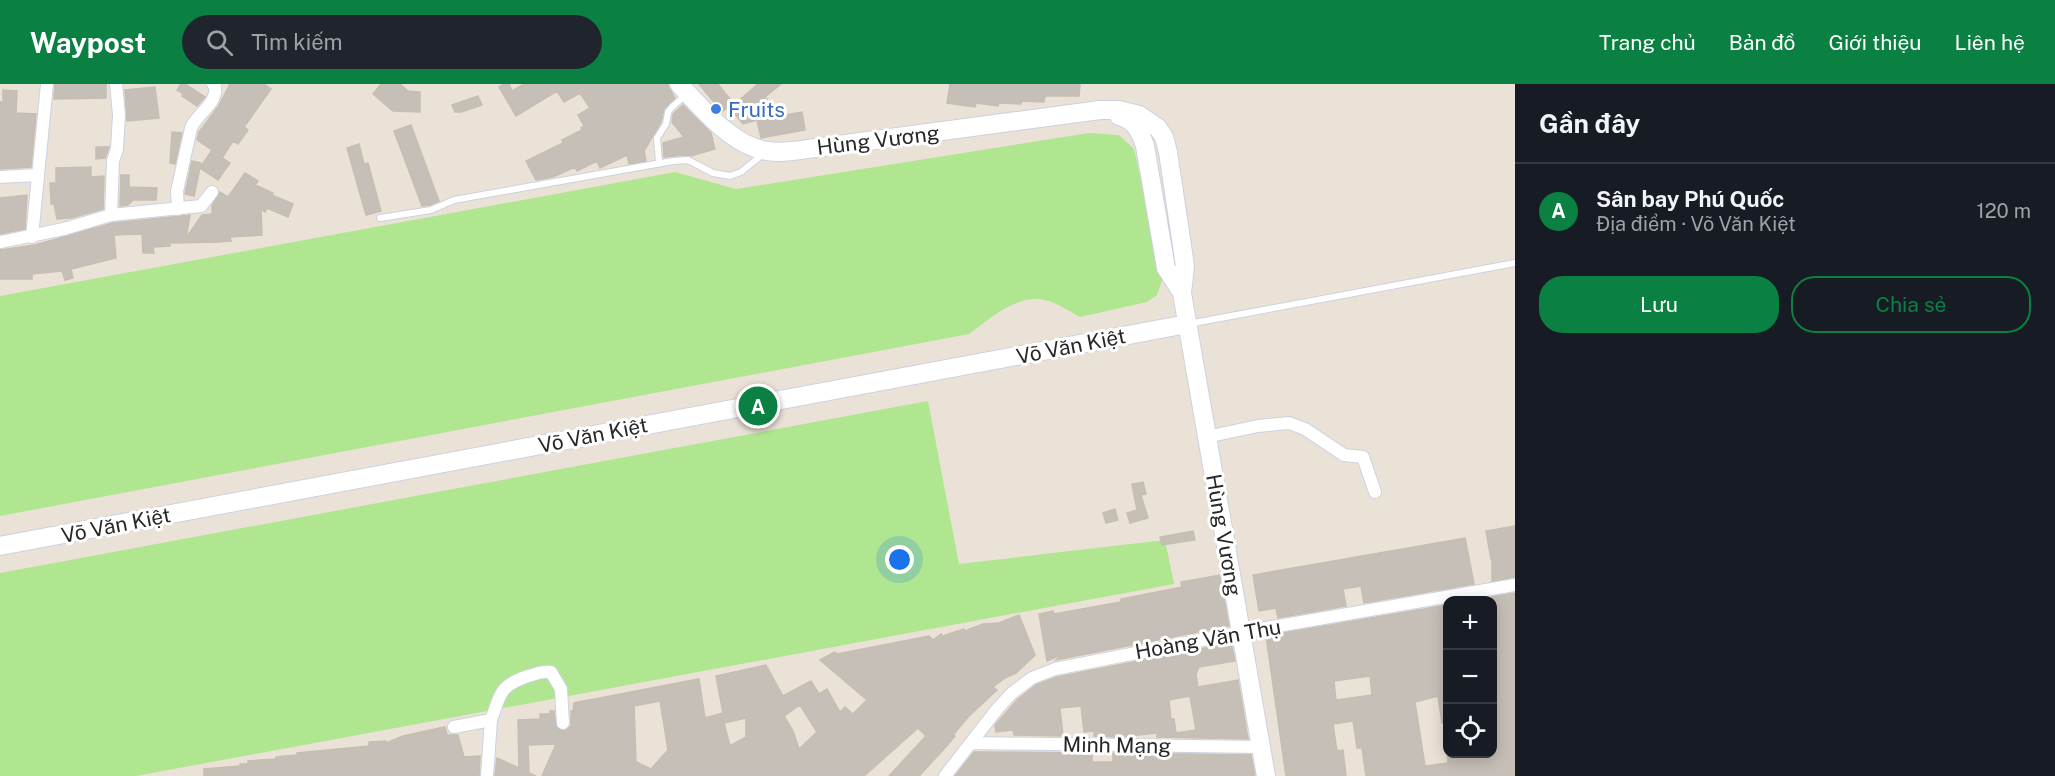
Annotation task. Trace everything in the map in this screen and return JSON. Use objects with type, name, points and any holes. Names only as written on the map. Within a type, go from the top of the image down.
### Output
[{"type":"street","points":[[32,237],[47,84]]},
{"type":"street","points":[[111,215],[113,161],[117,149],[119,115],[116,84]]},
{"type":"street","points":[[177,209],[177,191],[190,128],[214,99],[216,93],[213,84]]},
{"type":"street","name":"Hùng Vương","points":[[684,89],[725,130],[746,144],[766,151],[781,152],[823,147],[1100,110],[1124,117],[1140,131],[1145,146],[1166,268],[1182,293],[1206,437],[1243,632],[1266,776]]},
{"type":"street","points":[[0,177],[37,175]]},
{"type":"street","points":[[0,242],[32,237],[111,215],[201,206],[212,192]]},
{"type":"street","name":"Võ Văn Kiệt","points":[[0,546],[1187,324]]},
{"type":"street","points":[[1206,437],[1289,423],[1298,426],[1344,455],[1363,457],[1375,492]]},
{"type":"street","name":"Hoàng Văn Thụ","points":[[945,776],[1012,693],[1032,678],[1055,669],[1243,632],[1515,585]]},
{"type":"street","points":[[486,776],[490,720],[502,690],[507,684],[543,671],[551,672],[561,689],[563,723]]},
{"type":"street","points":[[454,727],[490,720]]},
{"type":"street","name":"Minh Mạng","points":[[972,742],[1261,747]]},
{"type":"lane","points":[[659,163],[657,138],[666,124],[668,112],[684,89]]},
{"type":"lane","points":[[380,218],[430,210],[454,200],[659,163],[688,160],[713,173],[730,176],[741,172],[766,151]]},
{"type":"lane","points":[[1187,324],[1515,263]]},
{"type":"green space","points":[[1089,133],[1119,135],[1134,149],[1163,277],[1157,295],[1147,302],[1080,317],[1054,303],[1031,299],[1008,306],[969,334],[0,516],[0,296],[675,172],[736,189]]},
{"type":"green space","points":[[928,401],[959,564],[1165,540],[1174,584],[136,776],[0,776],[0,573]]},
{"type":"building","points":[[55,84],[106,84],[106,98],[54,99]]},
{"type":"building","points":[[181,84],[185,84],[205,97],[197,106],[177,90]]},
{"type":"building","points":[[230,84],[264,84],[271,89],[244,127],[248,130],[238,144],[233,141],[222,158],[230,163],[218,180],[200,168],[212,150],[197,140],[199,132],[218,107]]},
{"type":"building","points":[[381,84],[400,84],[408,91],[420,92],[420,112],[393,111],[373,94]]},
{"type":"building","points":[[509,84],[512,91],[524,84],[667,84],[675,98],[664,109],[661,122],[644,151],[646,161],[629,164],[627,155],[600,168],[597,161],[577,171],[575,167],[553,177],[536,180],[526,161],[563,143],[562,140],[582,130],[584,126],[578,115],[590,108],[580,93],[564,102],[557,91],[516,116],[499,87]]},
{"type":"building","points":[[699,84],[718,84],[733,103],[722,112]]},
{"type":"building","points":[[758,84],[781,84],[765,97],[779,116],[802,112],[805,130],[761,138],[757,120],[743,124],[730,108]]},
{"type":"building","points":[[950,84],[1080,84],[1079,96],[1045,96],[1044,102],[1021,101],[1021,104],[999,103],[998,106],[976,103],[975,107],[947,103]]},
{"type":"building","points":[[155,87],[159,118],[127,121],[125,90]]},
{"type":"building","points":[[3,90],[17,91],[16,113],[36,114],[31,167],[0,169],[0,102],[3,102]]},
{"type":"building","points":[[478,96],[482,105],[455,112],[452,105]]},
{"type":"building","points":[[683,105],[711,133],[715,149],[691,156],[664,157],[663,143],[684,137],[672,122],[673,114]]},
{"type":"building","points":[[411,125],[439,201],[430,205],[422,206],[394,131]]},
{"type":"building","points":[[172,132],[182,133],[175,164],[170,163]]},
{"type":"building","points":[[359,144],[364,164],[368,163],[381,211],[366,215],[347,148]]},
{"type":"building","points":[[96,147],[109,147],[105,158],[96,159]]},
{"type":"building","points":[[192,161],[201,163],[194,196],[185,194]]},
{"type":"building","points":[[91,167],[91,177],[104,176],[103,209],[71,218],[57,219],[54,204],[51,204],[50,183],[56,183],[56,168]]},
{"type":"building","points":[[245,173],[258,181],[255,185],[293,204],[288,217],[267,208],[265,212],[261,209],[262,235],[230,237],[231,241],[170,243],[170,246],[153,247],[154,253],[143,253],[142,234],[114,235],[116,258],[71,269],[73,278],[65,280],[62,271],[32,274],[32,279],[0,279],[0,250],[35,245],[113,223],[190,215],[186,238],[202,215],[212,214],[212,206],[220,192],[228,197]]},
{"type":"building","points":[[121,175],[129,175],[129,187],[157,188],[156,200],[133,200],[128,205],[120,206]]},
{"type":"building","points":[[27,195],[25,229],[0,234],[0,198]]},
{"type":"building","points":[[1143,482],[1146,494],[1141,495],[1148,518],[1130,523],[1127,513],[1137,510],[1132,484]]},
{"type":"building","points":[[1115,509],[1118,520],[1106,523],[1103,513]]},
{"type":"building","points":[[1515,526],[1515,577],[1492,581],[1492,559],[1486,531]]},
{"type":"building","points":[[1193,531],[1195,540],[1162,545],[1160,537]]},
{"type":"building","points":[[1465,538],[1474,584],[1364,603],[1361,586],[1343,589],[1346,606],[1278,618],[1276,608],[1259,611],[1253,575]]},
{"type":"building","points":[[1220,575],[1229,626],[1056,660],[1063,654],[1047,661],[1039,614],[1053,611],[1054,614],[1121,602],[1121,599],[1182,587],[1181,582]]},
{"type":"building","points":[[1515,593],[1515,776],[1366,776],[1362,748],[1357,748],[1353,721],[1333,724],[1337,751],[1343,750],[1346,776],[1286,776],[1266,636],[1443,606],[1443,723],[1438,696],[1415,702],[1425,766],[1448,763],[1448,758],[1497,758],[1497,596]],"holes":[[[1370,676],[1372,695],[1336,700],[1334,681]]]},
{"type":"building","points":[[1019,615],[1035,655],[1016,673],[993,687],[997,690],[969,716],[953,735],[955,736],[919,776],[889,776],[926,736],[918,728],[864,776],[542,776],[556,744],[528,745],[529,773],[536,776],[495,776],[497,758],[519,768],[518,720],[540,719],[540,714],[550,714],[550,711],[554,711],[556,727],[564,731],[571,726],[571,711],[573,711],[574,703],[699,679],[705,718],[723,713],[716,676],[766,665],[783,696],[811,681],[819,694],[827,689],[840,712],[845,707],[853,714],[867,700],[820,660],[835,652],[837,654],[929,636],[933,640],[941,634],[943,636],[983,624],[999,623]],"holes":[[[660,701],[668,750],[651,769],[636,762],[634,706]],[[800,705],[817,732],[799,749],[793,731],[784,716]],[[746,718],[746,737],[730,746],[724,723]]]},
{"type":"building","points":[[1231,643],[1235,661],[1199,667],[1196,674],[1198,687],[1238,680],[1248,739],[1157,737],[1157,733],[1119,737],[1094,736],[1094,731],[1084,732],[1081,706],[1060,708],[1063,736],[1014,735],[1013,730],[996,732],[995,725],[1018,699],[1036,685],[1057,677]],"holes":[[[1190,696],[1196,730],[1176,733],[1174,719],[1171,719],[1169,700]]]},
{"type":"building","points":[[445,727],[447,735],[458,735],[464,757],[480,756],[479,776],[204,776],[204,769],[240,766],[240,764],[248,764],[248,761],[276,759],[276,757],[297,755],[297,753],[369,746],[369,742],[386,741],[386,743],[403,736]]},
{"type":"building","points":[[974,752],[1092,753],[1092,762],[1113,762],[1113,753],[1251,755],[1255,776],[955,776]]},
{"type":"place","name":"Fruits","points":[[716,109]]},
{"type":"place","name":"Sân bay Phú Quốc","points":[[758,406]]}]
